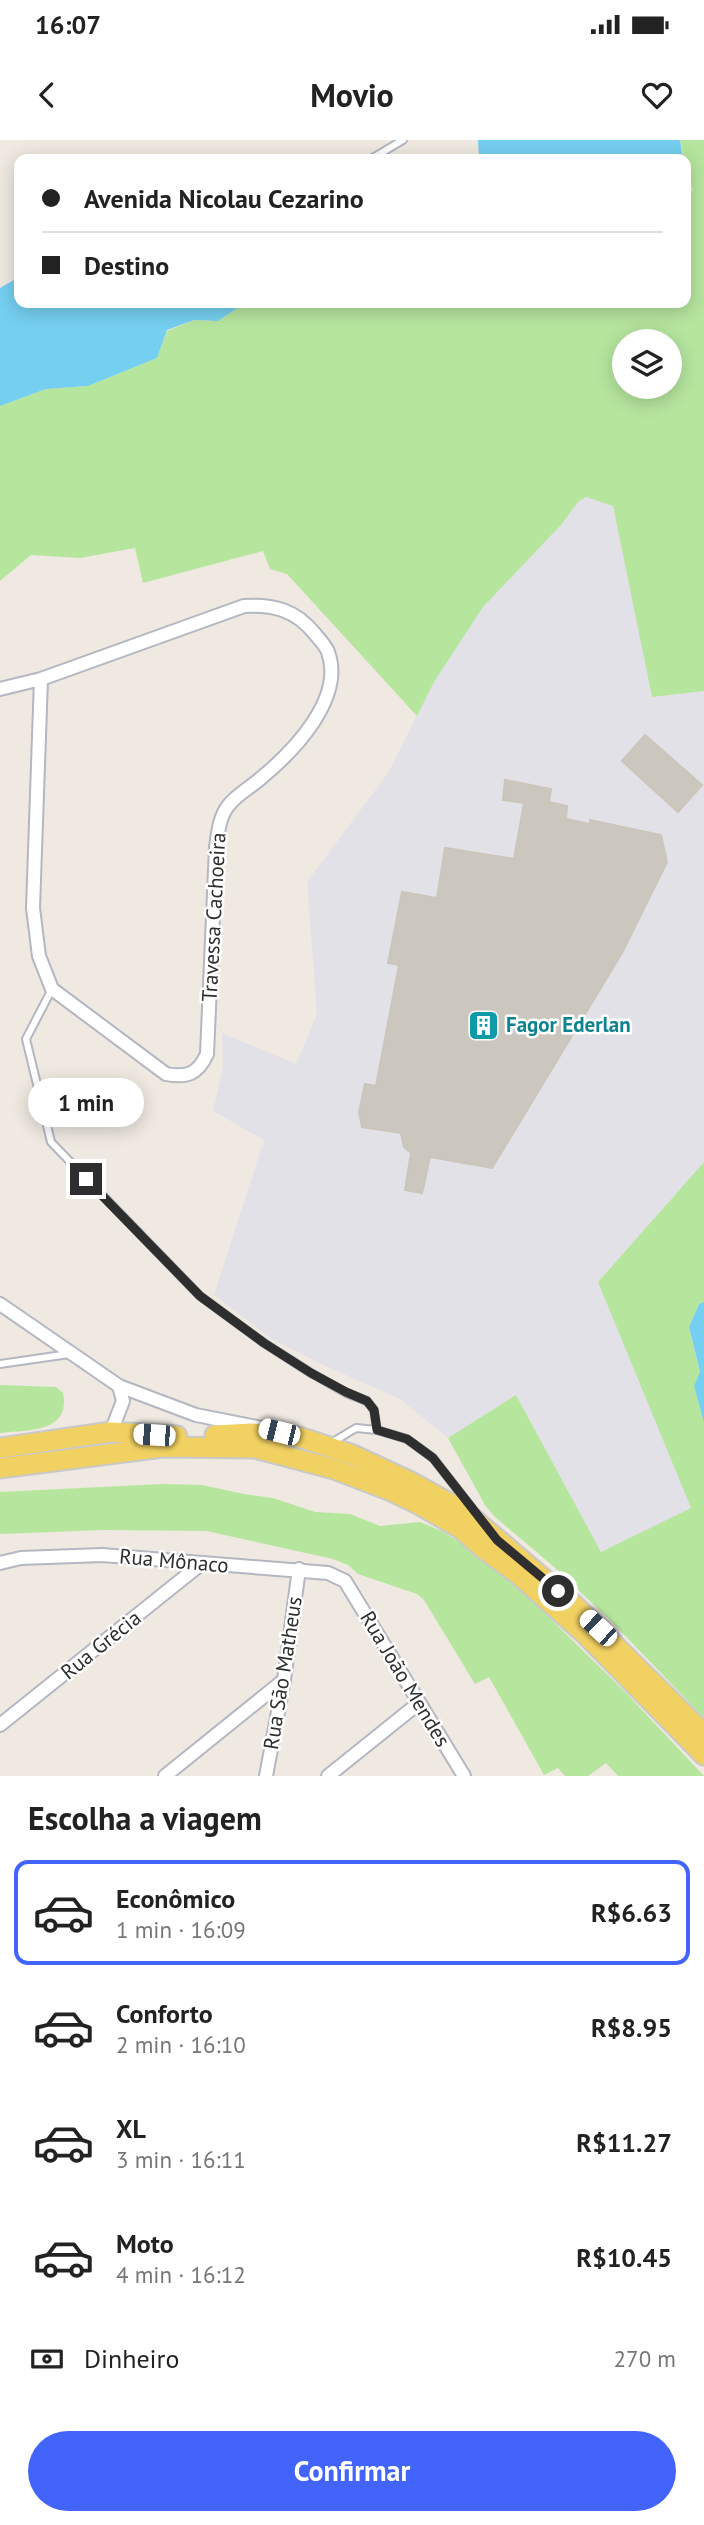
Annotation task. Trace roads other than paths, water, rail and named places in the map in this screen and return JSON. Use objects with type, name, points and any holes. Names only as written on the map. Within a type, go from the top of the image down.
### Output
[{"type":"main road","points":[[0,1448],[111,1432],[183,1436],[252,1433],[299,1437],[327,1446],[413,1483],[464,1511],[572,1602],[704,1734]]},
{"type":"main road","points":[[0,1468],[163,1447],[255,1448],[334,1469],[389,1490],[420,1504],[460,1528],[518,1574],[586,1635],[704,1755]]},
{"type":"street","name":"Travessa Cachoeira","points":[[0,690],[41,679],[244,606],[267,605],[284,610],[308,625],[328,650],[331,675],[315,723],[264,776],[229,805],[219,824],[207,1054],[201,1067],[193,1074],[166,1074],[52,989]]},
{"type":"street","points":[[41,679],[33,908],[39,957],[52,989]]},
{"type":"street","points":[[0,1304],[119,1386],[196,1415],[299,1437]]},
{"type":"street","points":[[111,1432],[124,1401],[119,1386]]},
{"type":"street","name":"Rua Mônaco","points":[[0,1563],[21,1558],[102,1555],[299,1569],[328,1573],[345,1581]]},
{"type":"street","name":"Rua Grécia","points":[[0,1726],[201,1564]]},
{"type":"street","name":"Rua São Matheus","points":[[266,1776],[284,1680],[299,1569]]},
{"type":"street","name":"Rua João Mendes","points":[[345,1581],[464,1776]]},
{"type":"street","points":[[165,1776],[284,1680]]},
{"type":"street","points":[[328,1776],[419,1703]]},
{"type":"lane","points":[[379,154],[403,140]]},
{"type":"lane","points":[[52,989],[26,1039],[51,1142],[200,1296],[264,1343],[311,1373],[367,1401],[374,1410],[377,1430]]},
{"type":"lane","points":[[0,1364],[71,1353]]},
{"type":"lane","points":[[327,1446],[356,1428],[377,1430],[407,1439],[433,1458],[497,1540]]},
{"type":"water","points":[[478,140],[680,140],[682,154],[479,154]]},
{"type":"water","points":[[14,280],[14,308],[238,308],[218,321],[194,320],[167,330],[157,358],[88,386],[46,389],[0,406],[0,288]]},
{"type":"water","points":[[704,1302],[704,1423],[694,1386],[700,1372],[689,1327],[699,1304]]},
{"type":"place","name":"Fagor Ederlan","points":[[483,1025]]}]
